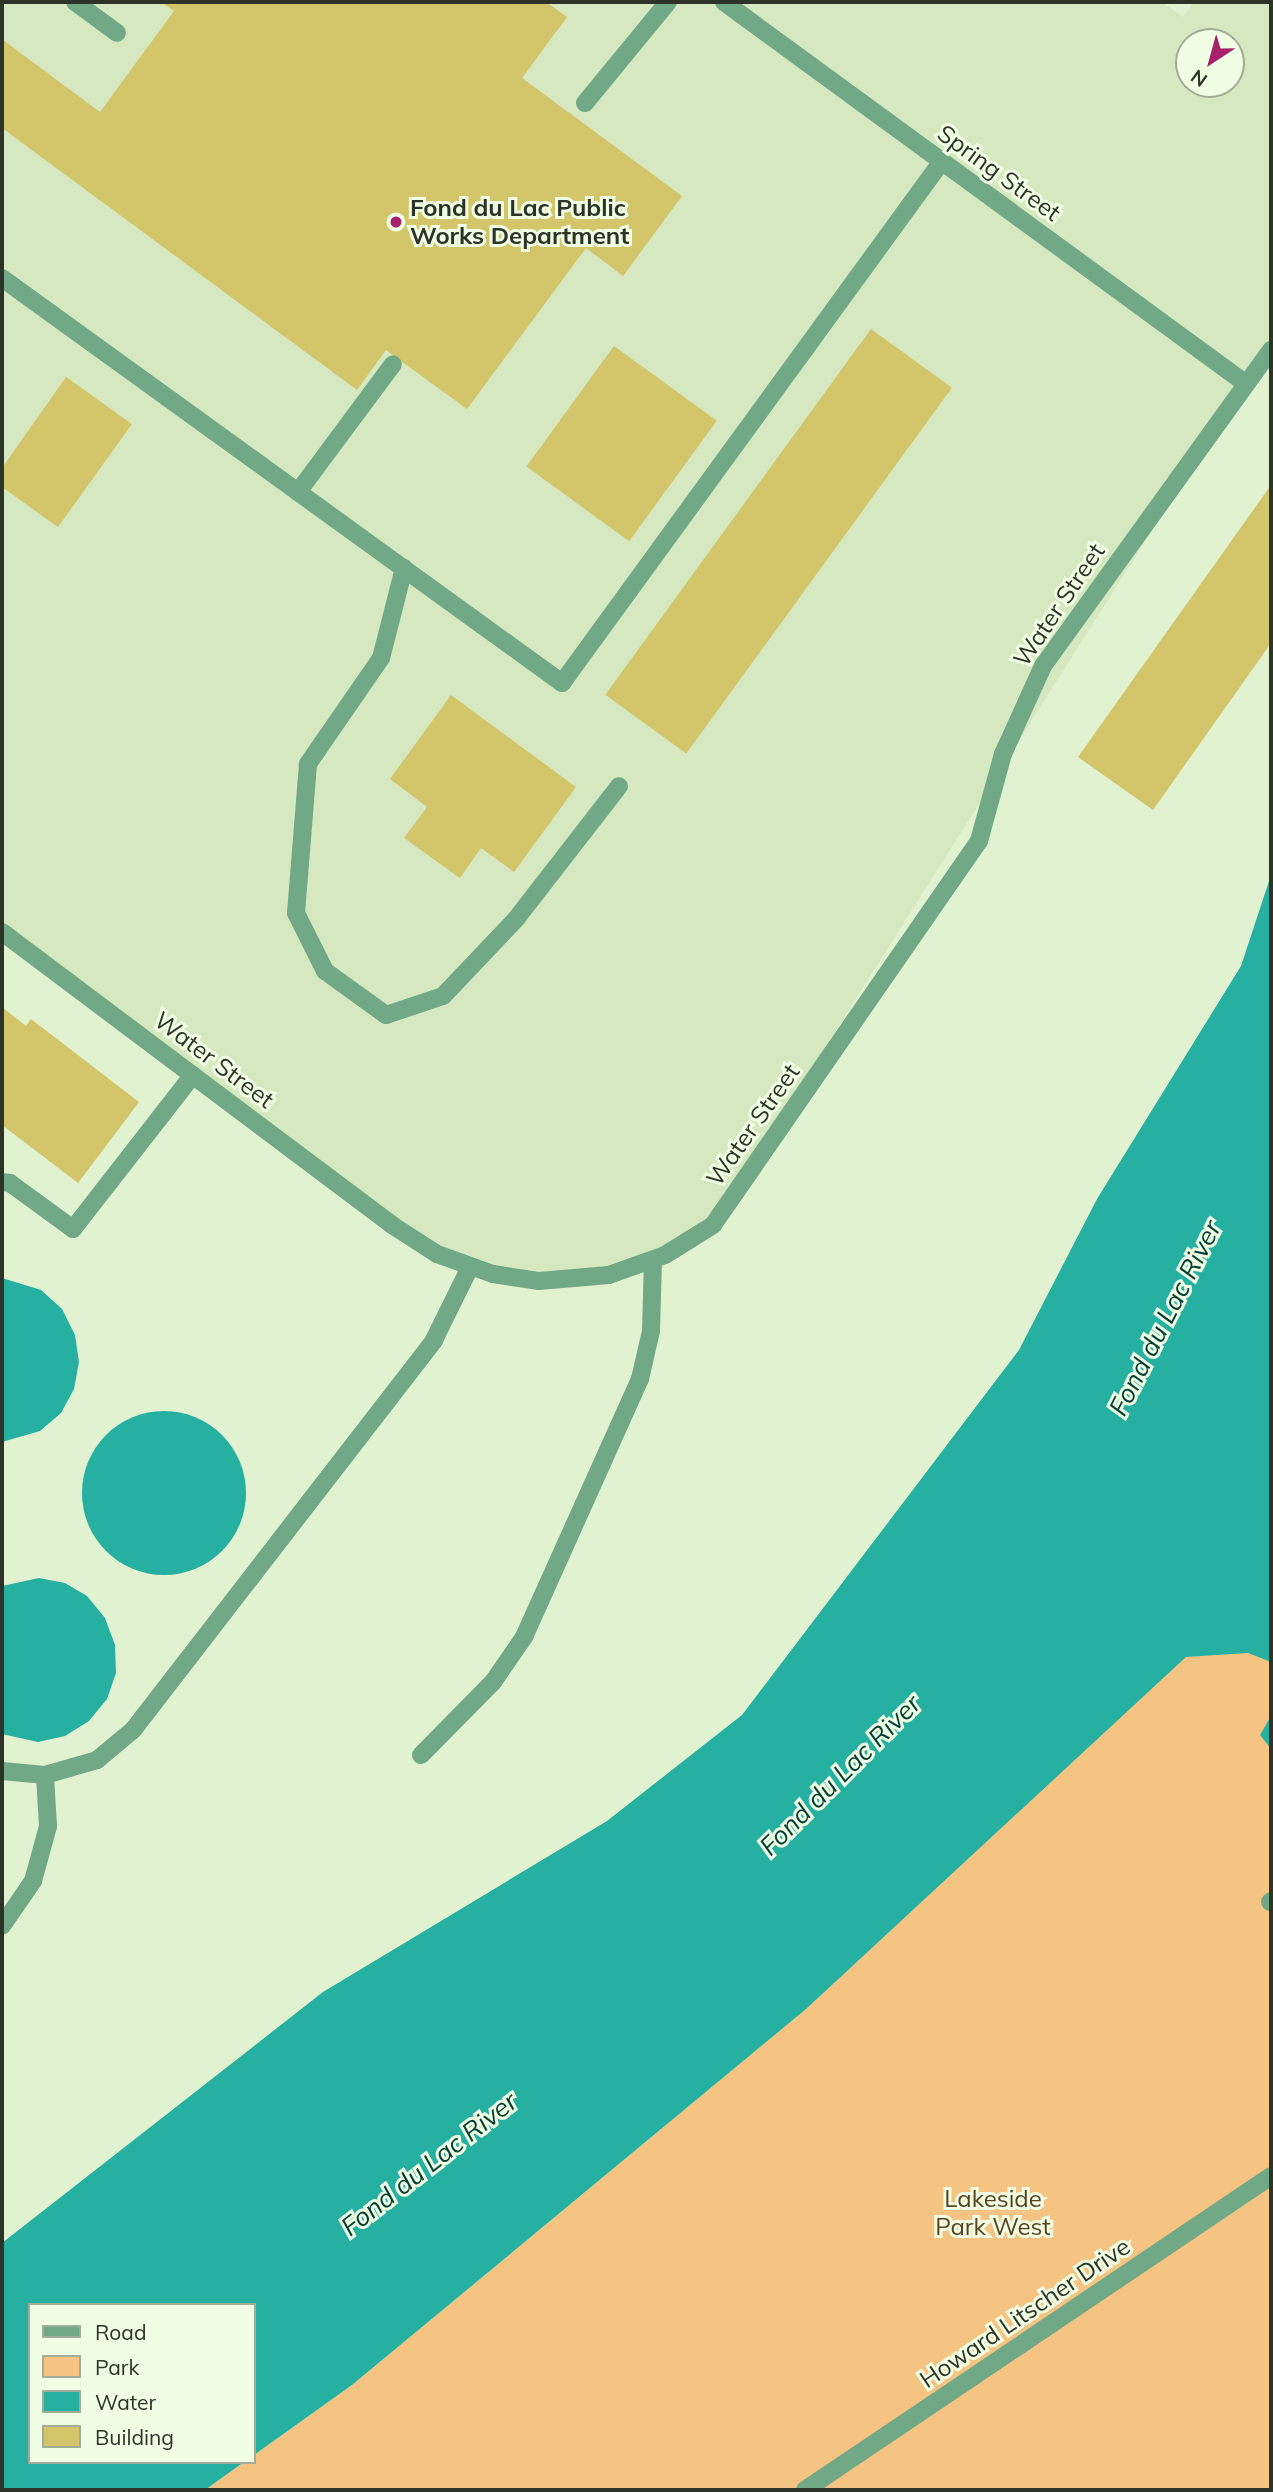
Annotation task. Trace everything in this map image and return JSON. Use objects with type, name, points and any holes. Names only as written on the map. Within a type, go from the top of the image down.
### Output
[{"type":"street","points":[[75,2],[117,33]]},
{"type":"street","points":[[585,103],[668,2]]},
{"type":"street","name":"Spring Street","points":[[724,2],[1245,383]]},
{"type":"street","points":[[2,278],[562,683],[942,161]]},
{"type":"street","name":"Water Street","points":[[2,932],[407,1236],[470,1268],[516,1279],[575,1280],[653,1260],[713,1225],[979,841],[1003,754],[1043,666],[1271,350]]},
{"type":"street","points":[[298,492],[393,364]]},
{"type":"street","points":[[404,568],[381,658],[308,764],[296,913],[325,971],[386,1015],[443,996],[516,919],[620,786]]},
{"type":"street","points":[[2,1182],[10,1183],[73,1229],[192,1075]]},
{"type":"street","points":[[421,1755],[492,1682],[524,1637],[640,1380],[651,1331],[653,1260]]},
{"type":"street","points":[[2,1771],[45,1775],[97,1760],[133,1730],[434,1340],[470,1268]]},
{"type":"street","points":[[2,1926],[33,1881],[48,1826],[45,1775]]},
{"type":"street","name":"Howard Litscher Drive","points":[[806,2490],[1271,2176]]},
{"type":"shaded area","points":[[2,2],[1162,2],[1183,17],[1194,2],[1271,2],[1271,350],[1245,383],[713,1225],[587,1279],[459,1263],[2,932]]},
{"type":"green space","name":"Lakeside Park West","points":[[1271,1497],[1271,2490],[205,2490],[241,2464],[256,2464],[256,2454],[352,2385],[806,2009]]},
{"type":"water","name":"Fond du Lac River","points":[[1271,875],[1271,1662],[1248,1653],[1186,1657],[806,2009],[352,2385],[256,2454],[256,2303],[28,2303],[28,2464],[241,2464],[205,2490],[2,2490],[2,2243],[323,1992],[607,1821],[742,1715],[1019,1350],[1097,1199],[1241,966]]},
{"type":"water","points":[[2,1278],[41,1290],[62,1309],[75,1335],[79,1362],[74,1389],[61,1413],[40,1431],[2,1442]]},
{"type":"water","points":[[164,1411],[195,1417],[222,1435],[240,1462],[246,1493],[240,1524],[222,1551],[195,1569],[164,1575],[133,1569],[106,1551],[88,1524],[82,1493],[88,1462],[106,1435],[133,1417]]},
{"type":"water","points":[[39,1578],[65,1583],[87,1596],[105,1618],[115,1645],[116,1673],[107,1699],[89,1721],[65,1736],[38,1742],[2,1734],[2,1586]]},
{"type":"water","points":[[1271,1716],[1271,1749],[1260,1735]]},
{"type":"building","name":"Fond du Lac Public Works Department","points":[[161,2],[546,2],[567,17],[522,78],[682,196],[623,276],[586,248],[467,409],[386,350],[357,390],[2,128],[3,40],[100,112],[174,11]]},
{"type":"building","points":[[871,329],[952,388],[686,753],[605,695]]},
{"type":"building","points":[[614,346],[717,421],[629,541],[526,467]]},
{"type":"building","points":[[66,377],[132,424],[58,527],[2,487],[2,468]]},
{"type":"building","points":[[1271,485],[1271,643],[1153,810],[1078,757]]},
{"type":"building","points":[[451,695],[576,787],[514,872],[481,848],[460,878],[404,838],[427,807],[390,779]]},
{"type":"building","points":[[2,1007],[26,1026],[31,1019],[139,1102],[78,1183],[2,1125]]},
{"type":"place","name":"Fond du Lac Public Works Department","points":[[396,222]]}]
